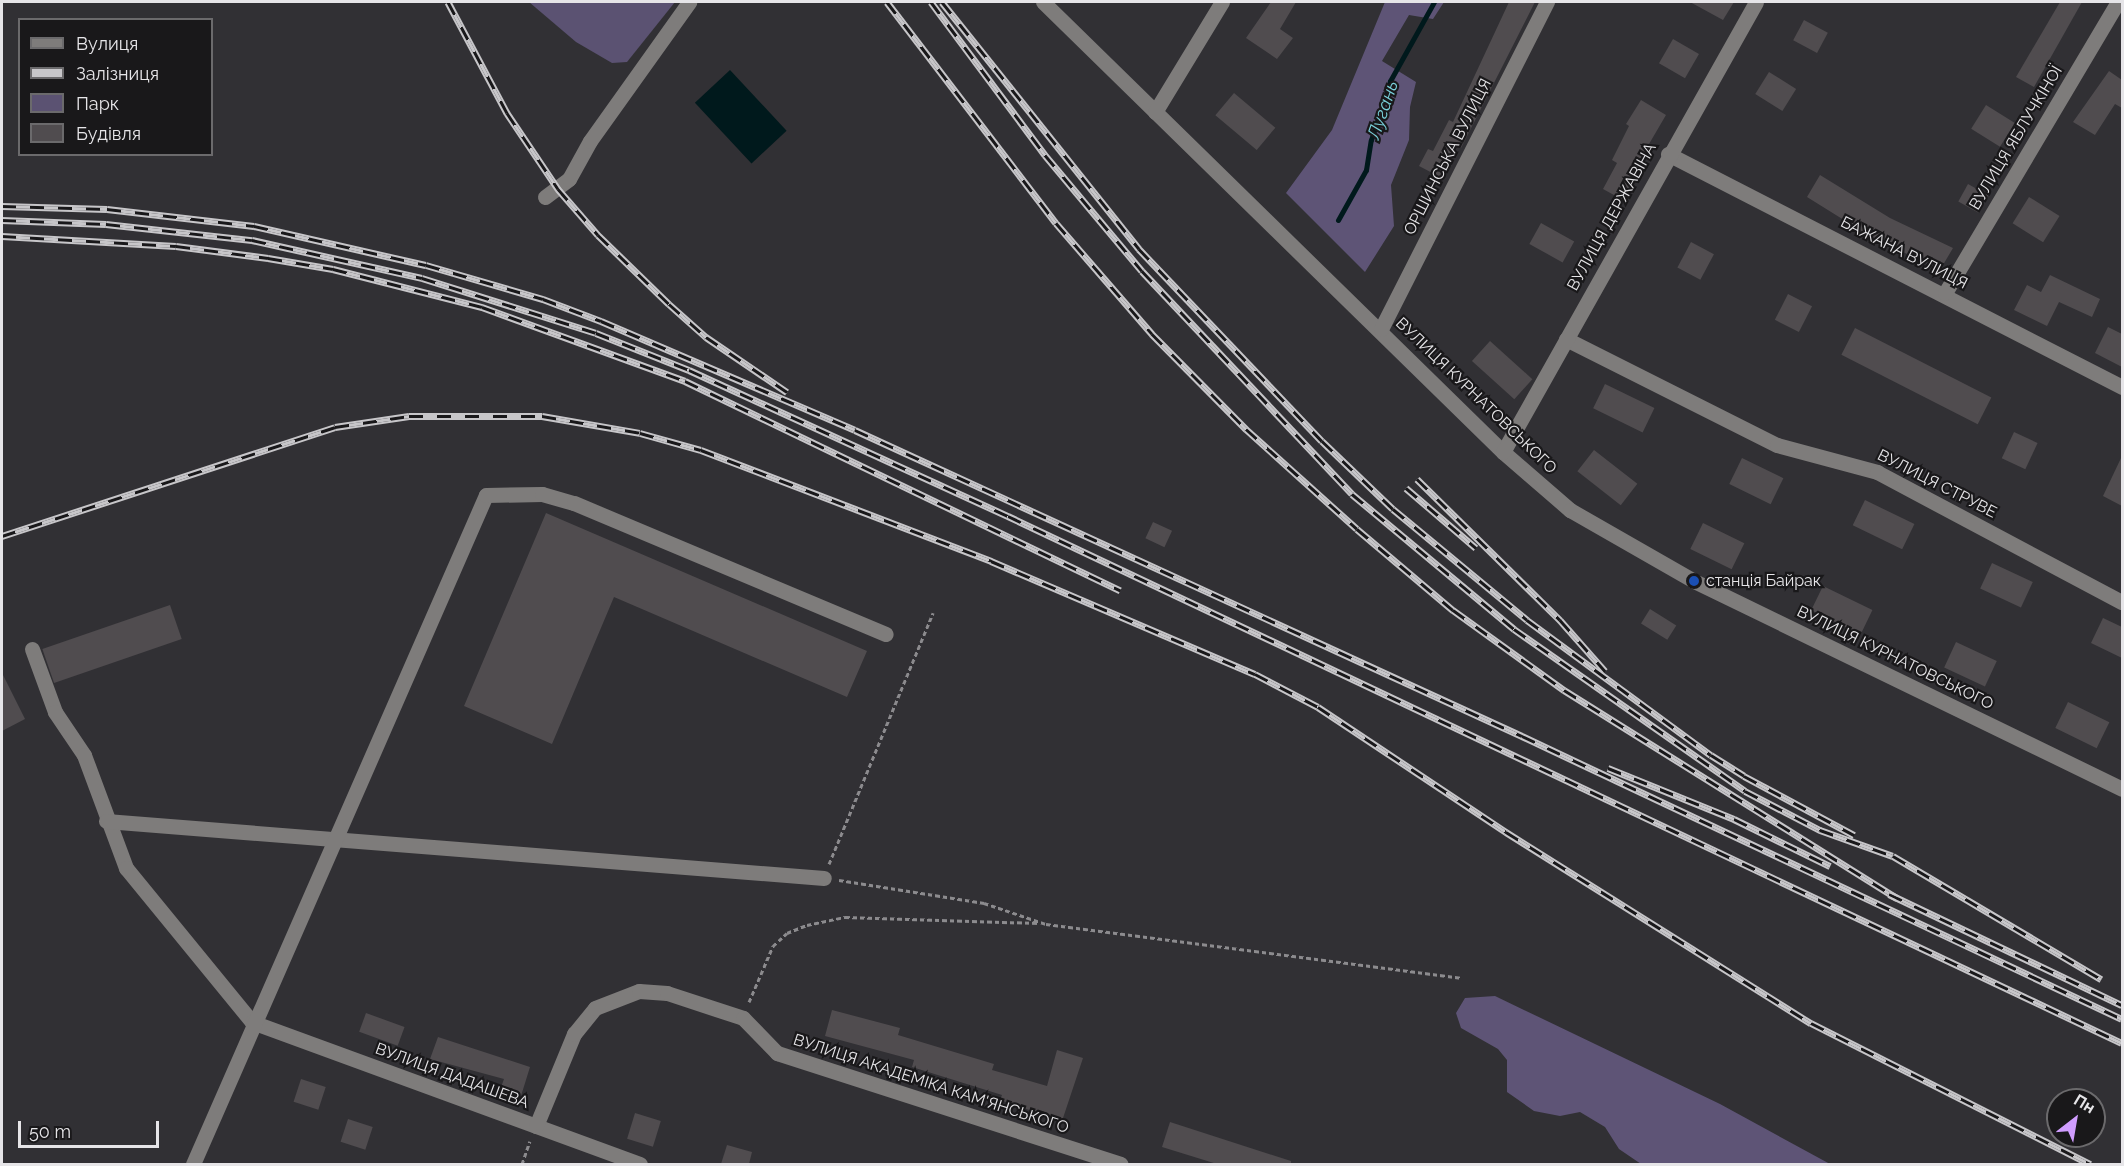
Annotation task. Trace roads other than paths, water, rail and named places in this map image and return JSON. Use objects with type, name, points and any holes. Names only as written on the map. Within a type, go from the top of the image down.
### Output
[{"type":"street","points":[[545,197],[569,179],[590,141],[689,2]]},
{"type":"street","name":"ВУЛИЦЯ КУРНАТОВСЬКОГО","points":[[1043,2],[1381,328],[1503,452],[1570,510],[1634,549],[2122,789]]},
{"type":"street","points":[[1155,112],[1222,2]]},
{"type":"street","name":"ОРШИНСЬКА ВУЛИЦЯ","points":[[1381,328],[1547,2]]},
{"type":"street","name":"ВУЛИЦЯ ДЕРЖАВІНА","points":[[1503,452],[1668,153],[1756,2]]},
{"type":"street","name":"ВУЛИЦЯ ЯБЛУЧКІНОЇ","points":[[1945,293],[2118,2]]},
{"type":"street","name":"БАЖАНА ВУЛИЦЯ","points":[[1668,153],[1945,293],[2122,387]]},
{"type":"street","name":"ВУЛИЦЯ СТРУВЕ","points":[[1566,339],[1777,445],[1877,472],[2122,602]]},
{"type":"street","points":[[198,1160],[252,1022],[357,795],[486,495],[542,494],[574,503],[886,634]]},
{"type":"street","points":[[32,649],[55,712],[84,754],[106,821],[126,868],[252,1022]]},
{"type":"street","points":[[106,821],[824,878]]},
{"type":"street","name":"ВУЛИЦЯ АКАДЕМІКА КАМ'ЯНСЬКОГО","points":[[536,1126],[574,1034],[595,1008],[639,991],[667,993],[743,1018],[777,1053],[1120,1164]]},
{"type":"street","name":"ВУЛИЦЯ ДАДАШЕВА","points":[[252,1022],[640,1164]]},
{"type":"water","points":[[730,70],[787,131],[752,163],[695,103]]},
{"type":"waterway","name":"Лугань","points":[[1338,220],[1366,170],[1371,140],[1390,81],[1434,2]]},
{"type":"railway","points":[[448,2],[507,113],[558,189],[598,235],[706,337],[787,392]]},
{"type":"railway","points":[[887,2],[1056,223],[1152,334],[1246,429],[1357,529],[1453,610],[1564,690],[1897,898]]},
{"type":"railway","points":[[931,2],[1045,155],[1142,271],[1352,494],[1514,629],[1745,791],[1820,830],[1893,856],[2101,979]]},
{"type":"railway","points":[[942,2],[1139,249],[1322,441],[1393,509],[1527,620],[1711,755],[1744,776],[1854,835]]},
{"type":"railway","points":[[2,206],[107,209],[254,226],[426,265],[543,299],[601,321],[855,430],[1522,736],[2122,1019]]},
{"type":"railway","points":[[2,220],[106,224],[252,240],[422,278],[596,333],[689,370],[1008,516],[2122,1043]]},
{"type":"railway","points":[[2,236],[176,246],[268,258],[333,269],[482,307],[685,381],[1120,590]]},
{"type":"railway","points":[[2,536],[335,427],[409,416],[542,416],[640,433],[701,450],[991,561],[1255,674],[1318,707],[1506,832],[1811,1023],[2090,1164]]},
{"type":"railway","points":[[1417,479],[1560,620],[1605,671]]},
{"type":"railway","points":[[1406,488],[1476,548]]},
{"type":"railway","points":[[1608,768],[1734,819],[1830,866]]},
{"type":"railway","points":[[1889,894],[2122,1005]]},
{"type":"place","name":"станція Байрак","points":[[1694,581]]}]
